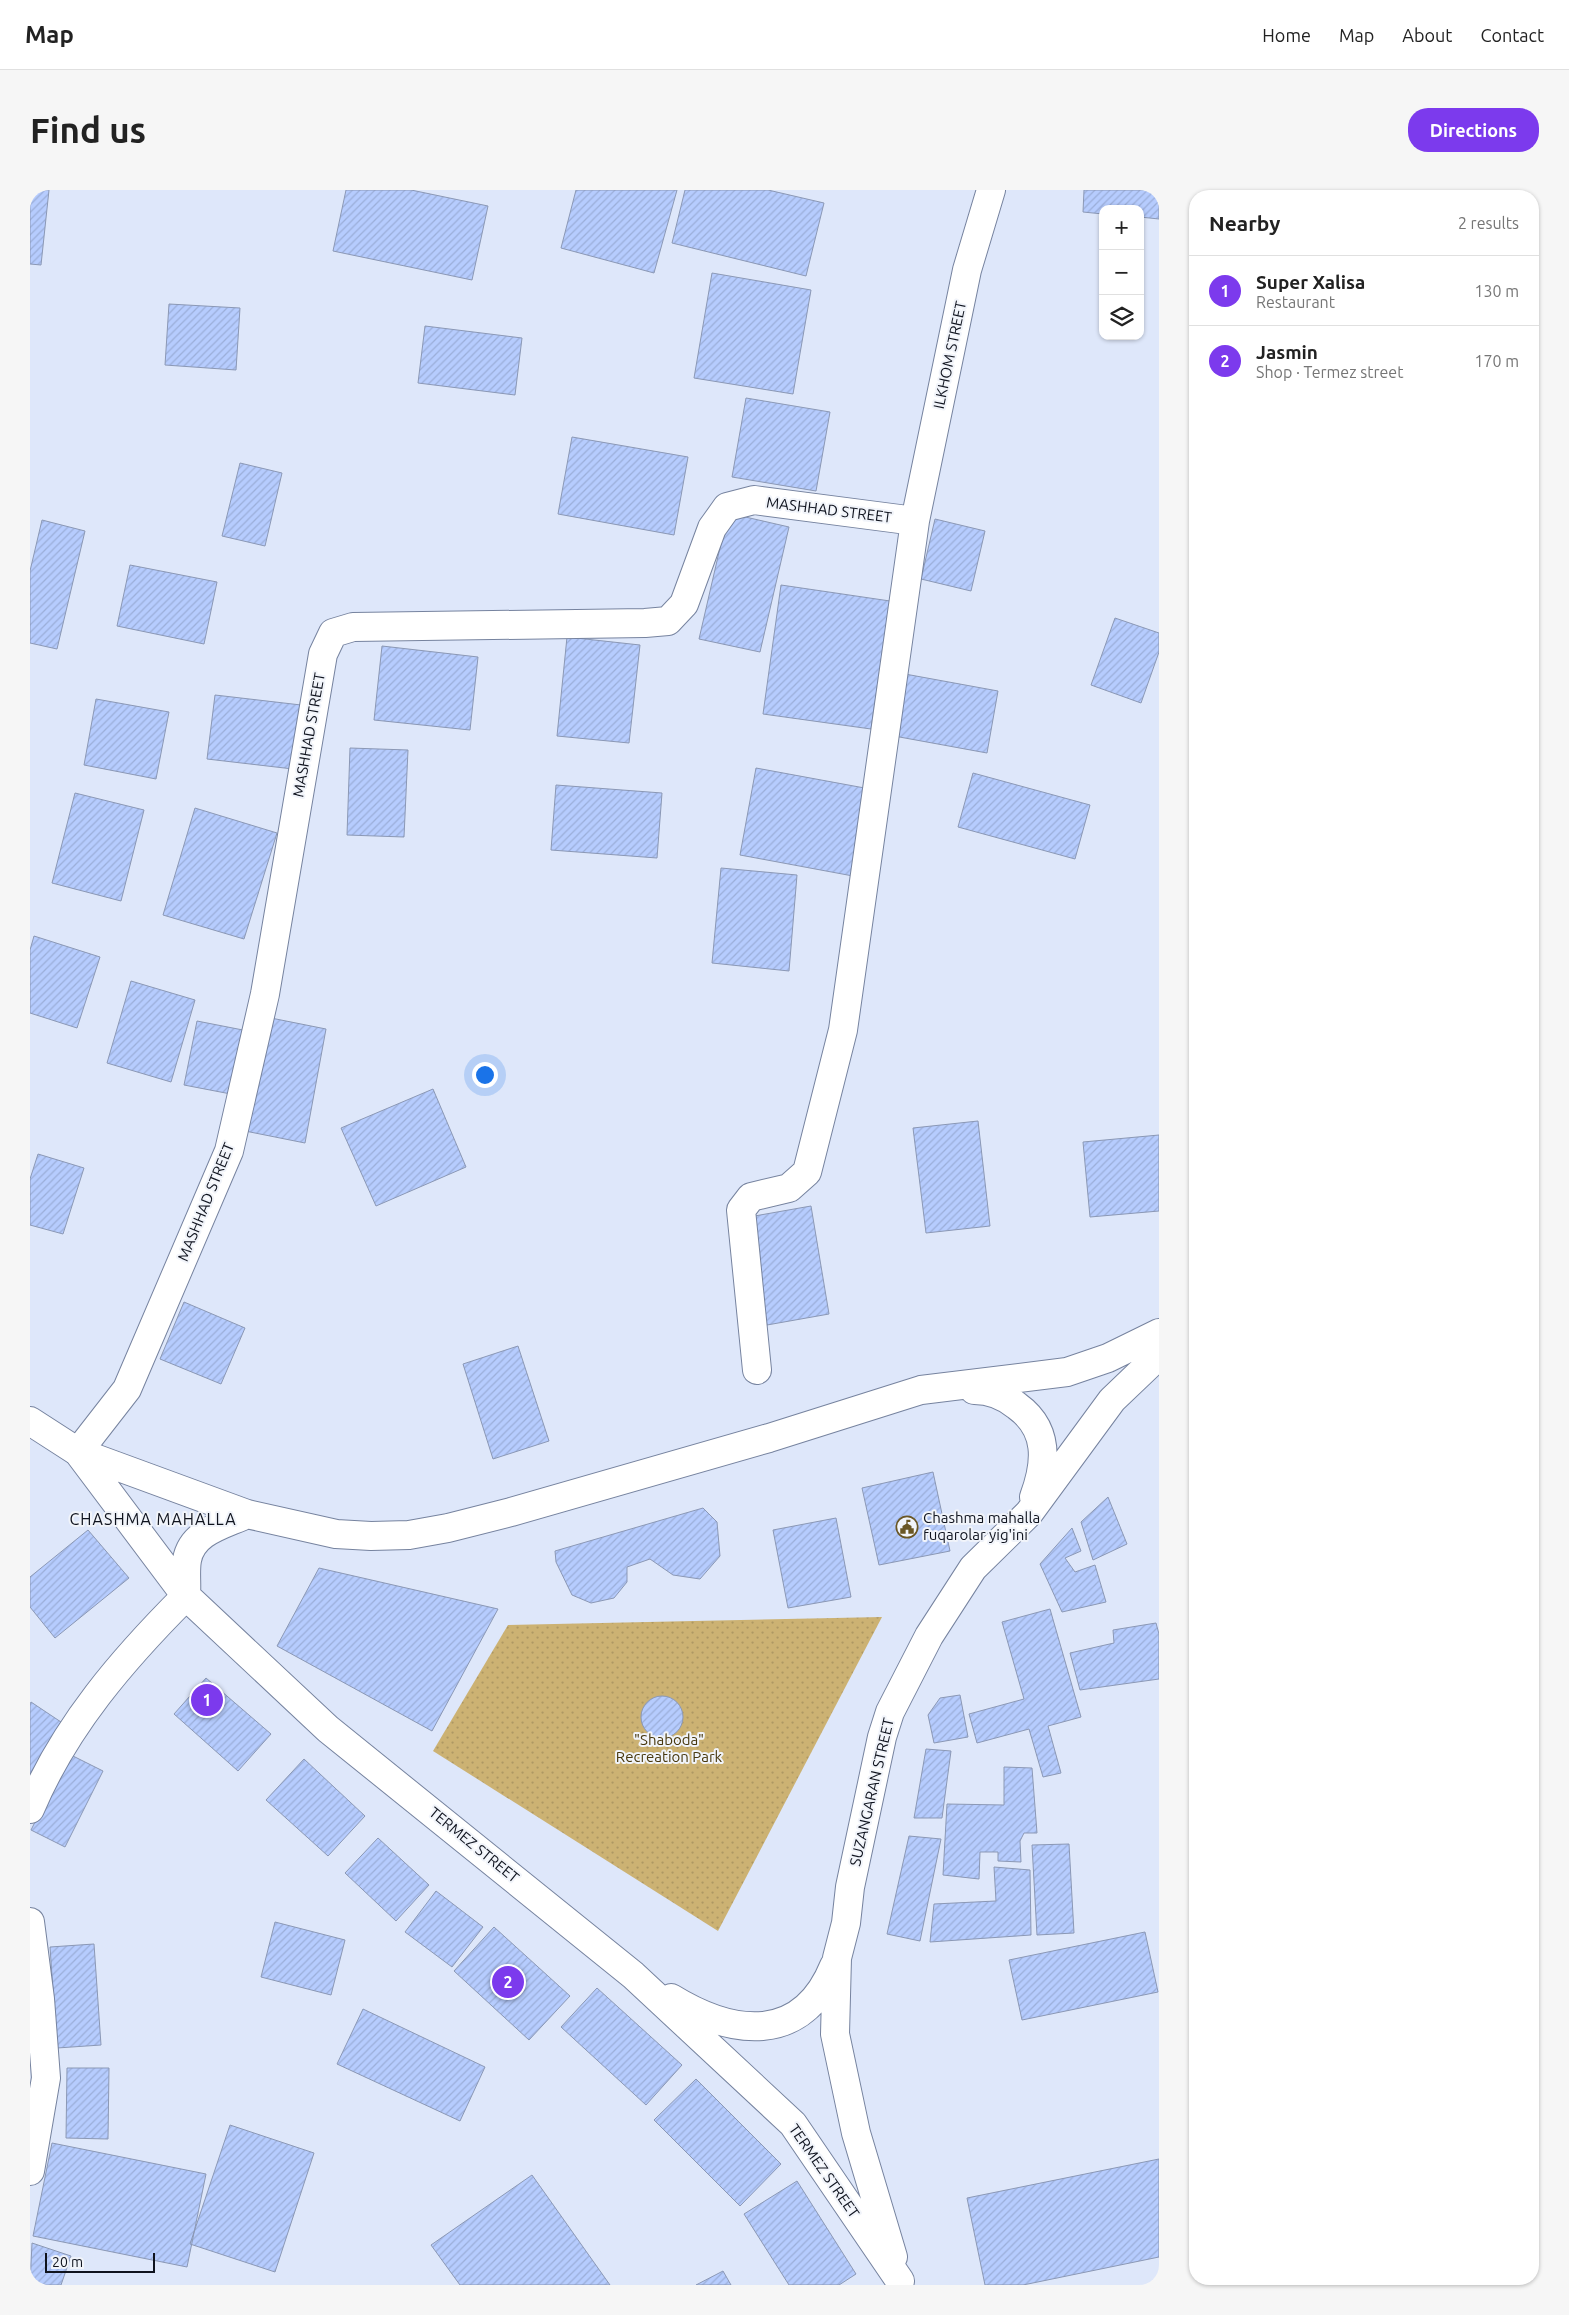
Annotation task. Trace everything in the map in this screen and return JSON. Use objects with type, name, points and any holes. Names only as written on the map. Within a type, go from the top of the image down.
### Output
[{"type":"main road","name":"ILKHOM STREET","points":[[757,1370],[741,1210],[751,1197],[790,1188],[807,1172],[843,1030],[915,521],[967,270],[990,190]]},
{"type":"main road","name":"MASHHAD STREET","points":[[78,1452],[127,1389],[229,1151],[265,994],[323,654],[334,634],[353,627],[645,623],[668,621],[684,604],[712,528],[726,506],[754,500],[915,521]]},
{"type":"main road","points":[[78,1452],[246,1514],[303,1528],[371,1536],[409,1535],[448,1528],[769,1438],[920,1390],[1067,1372],[1108,1358],[1159,1333]]},
{"type":"main road","name":"SUZANGARAN STREET","points":[[900,2283],[856,2133],[835,2034],[837,1958],[846,1923],[850,1887],[869,1793],[890,1712],[944,1611],[973,1568],[1028,1512],[1112,1400],[1159,1355]]},
{"type":"main road","points":[[920,1390],[981,1390],[1007,1398],[1031,1416],[1042,1437],[1043,1463],[1038,1486],[1028,1512]]},
{"type":"main road","name":"TERMEZ STREET","points":[[30,1421],[78,1452],[186,1596],[328,1729],[633,1976],[793,2124],[900,2283]]},
{"type":"main road","points":[[30,1809],[40,1786],[91,1701],[148,1635],[186,1596],[186,1561],[195,1542],[210,1530],[246,1514]]},
{"type":"main road","points":[[30,1922],[40,1999],[46,2078],[30,2171]]},
{"type":"main road","points":[[633,1976],[683,2006],[720,2020],[755,2026],[776,2025],[793,2019],[807,2009],[825,1984],[837,1958]]},
{"type":"green space","name":"\"Shaboda\" Recreation Park","points":[[882,1617],[718,1931],[433,1751],[508,1625]]},
{"type":"building","points":[[30,190],[49,190],[41,265],[30,264]]},
{"type":"building","points":[[346,190],[411,190],[488,206],[472,280],[333,251]]},
{"type":"building","points":[[576,190],[677,190],[654,273],[561,248]]},
{"type":"building","points":[[685,190],[768,190],[824,203],[806,276],[672,243]]},
{"type":"building","points":[[1084,190],[1159,190],[1159,219],[1144,217],[1144,205],[1099,205],[1099,214],[1083,212]]},
{"type":"building","points":[[712,273],[811,290],[793,394],[694,378]]},
{"type":"building","points":[[169,304],[240,308],[236,370],[165,365]]},
{"type":"building","points":[[425,326],[522,338],[515,395],[418,383]]},
{"type":"building","points":[[746,398],[830,412],[816,491],[732,477]]},
{"type":"building","points":[[572,437],[688,457],[674,535],[558,514]]},
{"type":"building","points":[[240,463],[282,473],[265,546],[222,536]]},
{"type":"building","points":[[728,513],[789,527],[760,652],[699,639]]},
{"type":"building","points":[[935,519],[985,531],[971,591],[921,579]]},
{"type":"building","points":[[42,520],[85,531],[57,649],[30,643],[30,571]]},
{"type":"building","points":[[130,565],[217,582],[204,644],[117,626]]},
{"type":"building","points":[[781,585],[890,601],[871,729],[763,714]]},
{"type":"building","points":[[1115,618],[1159,633],[1159,652],[1141,703],[1091,685]]},
{"type":"building","points":[[567,637],[640,645],[629,743],[557,736]]},
{"type":"building","points":[[382,646],[478,657],[470,730],[374,720]]},
{"type":"building","points":[[905,674],[998,691],[987,753],[894,736]]},
{"type":"building","points":[[215,695],[301,705],[293,769],[207,759]]},
{"type":"building","points":[[96,699],[169,712],[156,779],[84,765]]},
{"type":"building","points":[[350,748],[408,750],[404,837],[347,835]]},
{"type":"building","points":[[756,768],[870,789],[853,876],[740,855]]},
{"type":"building","points":[[973,773],[1090,805],[1075,859],[958,827]]},
{"type":"building","points":[[556,785],[662,793],[657,858],[551,850]]},
{"type":"building","points":[[75,793],[144,810],[121,901],[52,883]]},
{"type":"building","points":[[195,808],[277,833],[244,939],[163,915]]},
{"type":"building","points":[[721,868],[797,875],[789,971],[712,963]]},
{"type":"building","points":[[34,936],[100,957],[77,1028],[30,1013],[30,950]]},
{"type":"building","points":[[131,981],[195,1000],[171,1082],[107,1063]]},
{"type":"building","points":[[266,1017],[326,1029],[305,1143],[245,1131]]},
{"type":"building","points":[[197,1021],[248,1031],[236,1095],[184,1085]]},
{"type":"building","points":[[433,1089],[466,1167],[376,1206],[341,1128]]},
{"type":"building","points":[[978,1121],[990,1226],[926,1233],[913,1128]]},
{"type":"building","points":[[1159,1135],[1159,1211],[1090,1217],[1083,1142]]},
{"type":"building","points":[[38,1154],[84,1168],[63,1234],[30,1225],[30,1179]]},
{"type":"building","points":[[811,1206],[829,1314],[767,1325],[749,1217]]},
{"type":"building","points":[[184,1302],[245,1328],[221,1384],[160,1359]]},
{"type":"building","points":[[518,1346],[549,1441],[493,1459],[463,1364]]},
{"type":"building","points":[[933,1472],[950,1551],[879,1565],[862,1488]]},
{"type":"building","points":[[1108,1497],[1127,1544],[1093,1560],[1081,1522]]},
{"type":"building","points":[[703,1508],[717,1522],[720,1556],[700,1579],[673,1575],[650,1559],[627,1567],[627,1582],[614,1598],[591,1603],[572,1595],[556,1562],[555,1551]]},
{"type":"building","points":[[836,1518],[851,1597],[788,1608],[773,1530]]},
{"type":"building","points":[[1072,1528],[1081,1551],[1065,1558],[1075,1572],[1095,1565],[1106,1602],[1062,1612],[1040,1564]]},
{"type":"building","points":[[88,1530],[129,1578],[55,1638],[30,1607],[30,1577]]},
{"type":"building","points":[[319,1568],[498,1609],[432,1731],[277,1646]]},
{"type":"building","points":[[1050,1609],[1081,1717],[1048,1726],[1061,1773],[1043,1777],[1029,1729],[977,1743],[969,1714],[1024,1699],[1002,1622]]},
{"type":"building","points":[[1156,1623],[1159,1634],[1159,1679],[1080,1690],[1070,1653],[1114,1643],[1113,1630]]},
{"type":"building","points":[[206,1678],[271,1734],[238,1771],[174,1714]]},
{"type":"building","points":[[960,1695],[968,1737],[934,1743],[928,1715],[940,1698]]},
{"type":"building","points":[[658,1696],[666,1696],[677,1702],[683,1717],[677,1732],[666,1738],[658,1738],[647,1732],[641,1721],[641,1713],[647,1702]]},
{"type":"building","points":[[31,1702],[70,1728],[30,1789],[30,1704]]},
{"type":"building","points":[[926,1749],[951,1751],[942,1818],[914,1818]]},
{"type":"building","points":[[69,1754],[103,1771],[65,1847],[31,1830]]},
{"type":"building","points":[[304,1759],[365,1816],[328,1856],[266,1800]]},
{"type":"building","points":[[1004,1767],[1032,1768],[1037,1833],[1024,1833],[1020,1841],[1021,1862],[998,1861],[998,1852],[980,1852],[979,1879],[943,1875],[947,1804],[1004,1805]]},
{"type":"building","points":[[909,1836],[941,1839],[920,1941],[887,1934]]},
{"type":"building","points":[[378,1838],[429,1885],[396,1921],[345,1873]]},
{"type":"building","points":[[1069,1844],[1074,1933],[1037,1935],[1032,1845]]},
{"type":"building","points":[[994,1867],[1030,1870],[1031,1935],[930,1942],[934,1904],[996,1901]]},
{"type":"building","points":[[436,1891],[483,1927],[452,1967],[405,1932]]},
{"type":"building","points":[[275,1922],[345,1940],[331,1995],[261,1977]]},
{"type":"building","points":[[494,1927],[570,1996],[529,2040],[454,1971]]},
{"type":"building","points":[[1145,1932],[1158,1992],[1022,2020],[1009,1960]]},
{"type":"building","points":[[94,1944],[101,2045],[57,2048],[50,1947]]},
{"type":"building","points":[[597,1988],[682,2065],[646,2105],[561,2027]]},
{"type":"building","points":[[363,2009],[485,2067],[460,2121],[337,2064]]},
{"type":"building","points":[[67,2068],[109,2068],[108,2139],[66,2138]]},
{"type":"building","points":[[696,2079],[781,2164],[740,2206],[654,2120]]},
{"type":"building","points":[[230,2125],[314,2153],[275,2272],[190,2244]]},
{"type":"building","points":[[52,2143],[206,2174],[187,2267],[33,2236]]},
{"type":"building","points":[[1159,2159],[1159,2257],[1023,2285],[985,2285],[967,2198]]},
{"type":"building","points":[[532,2175],[610,2285],[460,2285],[431,2245]]},
{"type":"building","points":[[797,2181],[856,2274],[839,2285],[789,2285],[744,2214]]},
{"type":"building","points":[[32,2243],[71,2256],[61,2285],[30,2285]]},
{"type":"building","points":[[723,2271],[731,2285],[696,2285]]},
{"type":"place","name":"Chashma mahalla fuqarolar yig'ini","points":[[907,1527]]},
{"type":"place","name":"Super Xalisa","points":[[207,1700]]},
{"type":"place","name":"Jasmin","points":[[508,1982]]},
{"type":"district","name":"CHASHMA MAHALLA","points":[[153,1519]]}]
